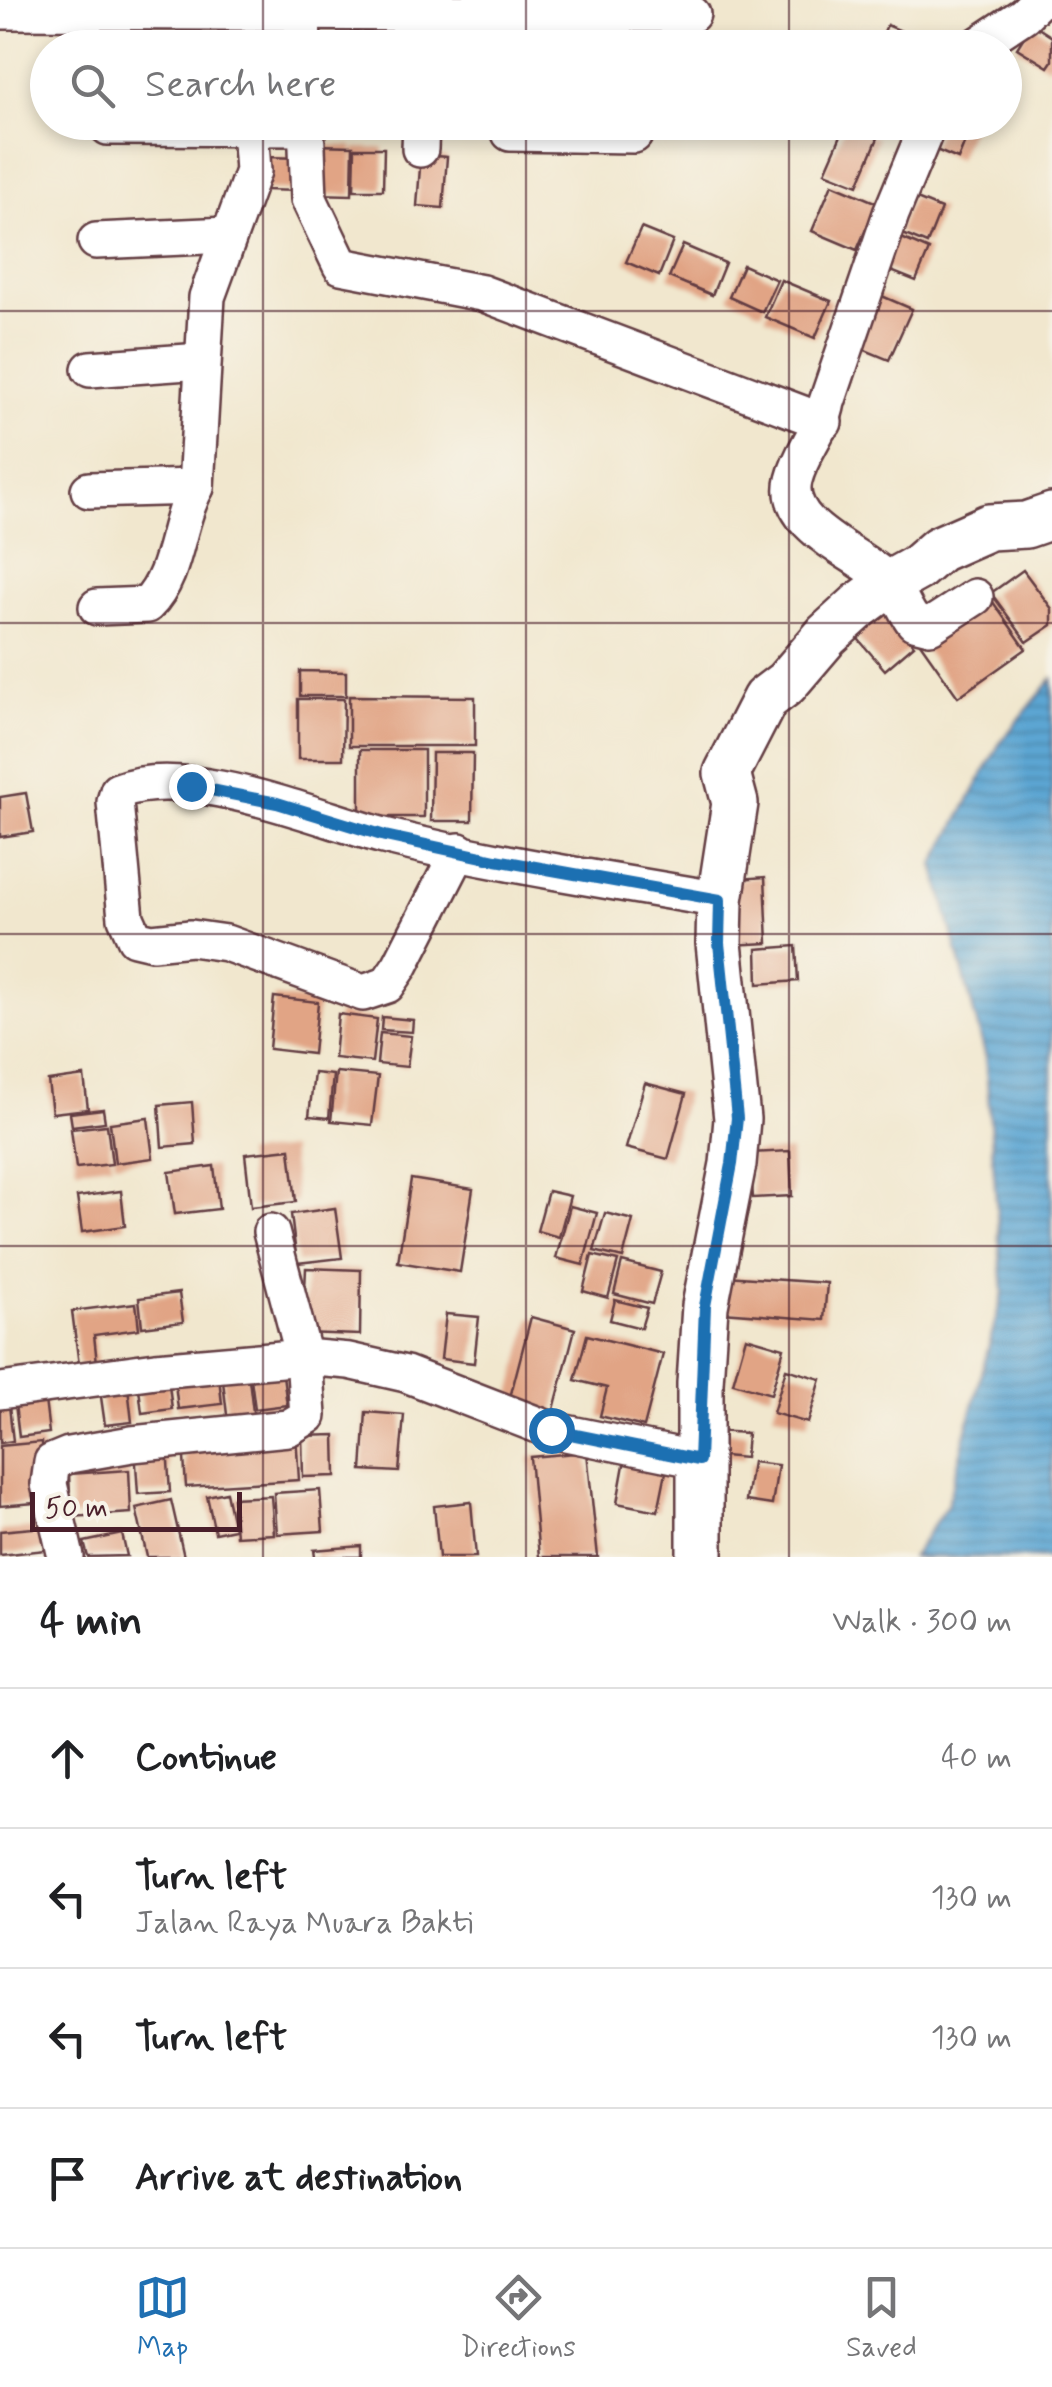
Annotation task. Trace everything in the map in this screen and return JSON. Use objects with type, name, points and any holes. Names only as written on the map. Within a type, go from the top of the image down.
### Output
[{"type":"main road","points":[[700,1557],[705,1306],[737,1118],[719,943],[720,900],[734,803],[727,773],[764,699],[786,683],[827,635],[890,583],[918,568],[939,549],[989,527],[1026,525],[1052,516]]},
{"type":"street","points":[[995,30],[1023,5]]},
{"type":"street","points":[[0,11],[142,6],[303,30],[422,30],[692,14]]},
{"type":"street","points":[[97,607],[148,605],[158,595],[175,550],[183,510],[196,487],[207,297],[228,235],[244,204],[253,171],[251,140]]},
{"type":"street","points":[[307,140],[309,198],[323,230],[342,241],[485,284],[826,412]]},
{"type":"street","points":[[922,140],[891,214],[826,412],[800,462],[792,490],[806,519],[827,540],[890,583],[909,616],[920,626],[930,626],[974,597]]},
{"type":"street","points":[[96,241],[228,235]]},
{"type":"street","points":[[90,369],[202,361]]},
{"type":"street","points":[[89,490],[196,487]]},
{"type":"street","points":[[459,851],[400,966],[387,985],[363,993],[226,943],[191,938],[152,942],[135,938],[126,918],[116,802],[118,791],[131,786],[191,786],[277,803],[385,836],[720,900]]},
{"type":"street","points":[[66,1557],[49,1484],[52,1462],[69,1455],[132,1444],[274,1430],[300,1423],[308,1416],[304,1357],[271,1232]]},
{"type":"street","points":[[0,1391],[156,1370],[304,1357],[349,1360],[406,1374],[551,1430],[699,1460]]},
{"type":"water","points":[[1052,679],[1052,1557],[912,1557],[947,1505],[1003,1292],[985,1054],[934,865],[1000,743]]},
{"type":"building","points":[[1032,24],[1052,37],[1052,61],[1048,67],[1022,51],[1022,40]]},
{"type":"building","points":[[839,140],[877,140],[858,185],[825,172]]},
{"type":"building","points":[[934,140],[966,140],[958,159],[931,148]]},
{"type":"building","points":[[315,145],[353,146],[352,195],[314,194]]},
{"type":"building","points":[[355,148],[384,148],[383,190],[354,190]]},
{"type":"building","points":[[421,155],[447,157],[443,208],[417,206]]},
{"type":"building","points":[[265,157],[300,158],[299,191],[265,190]]},
{"type":"building","points":[[832,184],[877,203],[857,250],[812,231]]},
{"type":"building","points":[[912,197],[941,209],[927,244],[898,232]]},
{"type":"building","points":[[641,228],[673,241],[659,276],[626,262]]},
{"type":"building","points":[[890,233],[929,250],[916,281],[876,265]]},
{"type":"building","points":[[683,245],[725,263],[712,295],[669,277]]},
{"type":"building","points":[[743,265],[777,280],[762,312],[729,297]]},
{"type":"building","points":[[781,280],[831,301],[815,338],[765,317]]},
{"type":"building","points":[[875,293],[912,309],[889,360],[853,345]]},
{"type":"building","points":[[1023,570],[1052,609],[1052,625],[1027,642],[991,593]]},
{"type":"building","points":[[988,595],[1026,649],[958,697],[920,643]]},
{"type":"building","points":[[882,608],[914,645],[885,670],[853,633]]},
{"type":"building","points":[[300,671],[346,672],[346,696],[300,696]]},
{"type":"building","points":[[349,696],[475,697],[475,746],[349,746]]},
{"type":"building","points":[[298,699],[344,699],[343,759],[298,759]]},
{"type":"building","points":[[360,750],[424,750],[424,817],[360,817]]},
{"type":"building","points":[[432,753],[473,753],[472,821],[431,821]]},
{"type":"building","points":[[26,793],[33,832],[0,837],[0,797]]},
{"type":"building","points":[[765,877],[768,943],[730,945],[726,880]]},
{"type":"building","points":[[796,946],[798,981],[758,984],[757,949]]},
{"type":"building","points":[[274,997],[318,1002],[313,1054],[269,1049]]},
{"type":"building","points":[[338,1014],[377,1019],[372,1062],[334,1058]]},
{"type":"building","points":[[382,1017],[413,1020],[412,1032],[381,1030]]},
{"type":"building","points":[[380,1033],[411,1036],[407,1067],[377,1064]]},
{"type":"building","points":[[336,1072],[378,1076],[372,1125],[331,1121]]},
{"type":"building","points":[[314,1073],[333,1075],[329,1118],[309,1116]]},
{"type":"building","points":[[84,1076],[88,1109],[52,1113],[48,1081]]},
{"type":"building","points":[[645,1083],[686,1094],[668,1159],[626,1148]]},
{"type":"building","points":[[192,1102],[195,1144],[162,1147],[159,1105]]},
{"type":"building","points":[[103,1109],[105,1122],[72,1126],[70,1113]]},
{"type":"building","points":[[148,1118],[153,1158],[115,1163],[110,1123]]},
{"type":"building","points":[[107,1125],[112,1164],[76,1168],[71,1129]]},
{"type":"building","points":[[290,1149],[296,1202],[251,1207],[245,1154]]},
{"type":"building","points":[[790,1151],[792,1196],[753,1198],[750,1153]]},
{"type":"building","points":[[214,1166],[219,1209],[175,1214],[169,1172]]},
{"type":"building","points":[[411,1179],[473,1189],[460,1272],[398,1262]]},
{"type":"building","points":[[121,1191],[125,1226],[82,1232],[77,1197]]},
{"type":"building","points":[[548,1191],[570,1196],[559,1237],[537,1231]]},
{"type":"building","points":[[570,1206],[597,1213],[583,1265],[556,1258]]},
{"type":"building","points":[[335,1208],[342,1258],[297,1263],[291,1214]]},
{"type":"building","points":[[605,1213],[633,1220],[623,1258],[594,1251]]},
{"type":"building","points":[[592,1255],[618,1261],[608,1298],[583,1291]]},
{"type":"building","points":[[622,1262],[661,1272],[652,1304],[614,1294]]},
{"type":"building","points":[[306,1268],[361,1270],[360,1335],[303,1333]]},
{"type":"building","points":[[726,1276],[827,1283],[824,1320],[723,1312]]},
{"type":"building","points":[[179,1293],[183,1322],[142,1327],[139,1298]]},
{"type":"building","points":[[615,1300],[647,1308],[641,1328],[610,1320]]},
{"type":"building","points":[[136,1303],[139,1329],[94,1335],[97,1363],[79,1365],[72,1311]]},
{"type":"building","points":[[446,1314],[479,1317],[474,1363],[441,1359]]},
{"type":"building","points":[[531,1317],[575,1329],[551,1421],[507,1409]]},
{"type":"building","points":[[587,1335],[663,1354],[644,1427],[600,1416],[607,1388],[575,1380]]},
{"type":"building","points":[[746,1337],[784,1348],[771,1394],[733,1383]]},
{"type":"building","points":[[282,1368],[287,1405],[255,1409],[250,1371]]},
{"type":"building","points":[[218,1369],[222,1404],[178,1409],[174,1375]]},
{"type":"building","points":[[786,1369],[821,1379],[808,1423],[773,1413]]},
{"type":"building","points":[[248,1371],[254,1420],[228,1423],[222,1373]]},
{"type":"building","points":[[168,1376],[172,1409],[142,1413],[138,1380]]},
{"type":"building","points":[[128,1387],[132,1422],[105,1425],[100,1390]]},
{"type":"building","points":[[45,1400],[49,1433],[19,1437],[15,1404]]},
{"type":"building","points":[[9,1406],[13,1441],[0,1443],[0,1407]]},
{"type":"building","points":[[366,1412],[404,1415],[399,1472],[362,1470]]},
{"type":"building","points":[[714,1431],[747,1433],[745,1458],[712,1455]]},
{"type":"building","points":[[296,1435],[299,1480],[186,1487],[183,1443]]},
{"type":"building","points":[[335,1435],[336,1476],[303,1477],[302,1436]]},
{"type":"building","points":[[42,1442],[46,1502],[0,1506],[0,1446]]},
{"type":"building","points":[[167,1447],[170,1492],[138,1494],[135,1449]]},
{"type":"building","points":[[587,1452],[598,1557],[539,1557],[530,1457]]},
{"type":"building","points":[[625,1459],[667,1467],[658,1511],[617,1503]]},
{"type":"building","points":[[752,1462],[778,1465],[772,1505],[746,1501]]},
{"type":"building","points":[[129,1470],[131,1513],[71,1517],[69,1474]]},
{"type":"building","points":[[320,1490],[323,1531],[277,1534],[274,1493]]},
{"type":"building","points":[[226,1492],[234,1529],[215,1533],[207,1496]]},
{"type":"building","points":[[271,1496],[274,1534],[236,1536],[233,1498]]},
{"type":"building","points":[[171,1500],[184,1557],[147,1557],[136,1508]]},
{"type":"building","points":[[471,1502],[476,1557],[439,1557],[434,1506]]},
{"type":"building","points":[[44,1527],[46,1550],[0,1555],[0,1531]]},
{"type":"building","points":[[122,1534],[127,1556],[88,1557],[84,1542]]},
{"type":"building","points":[[361,1546],[361,1557],[315,1557],[314,1550]]},
{"type":"route","points":[[191,786],[277,803],[385,836],[496,860],[720,900],[719,943],[737,1118],[705,1306],[699,1460],[551,1430]]}]
